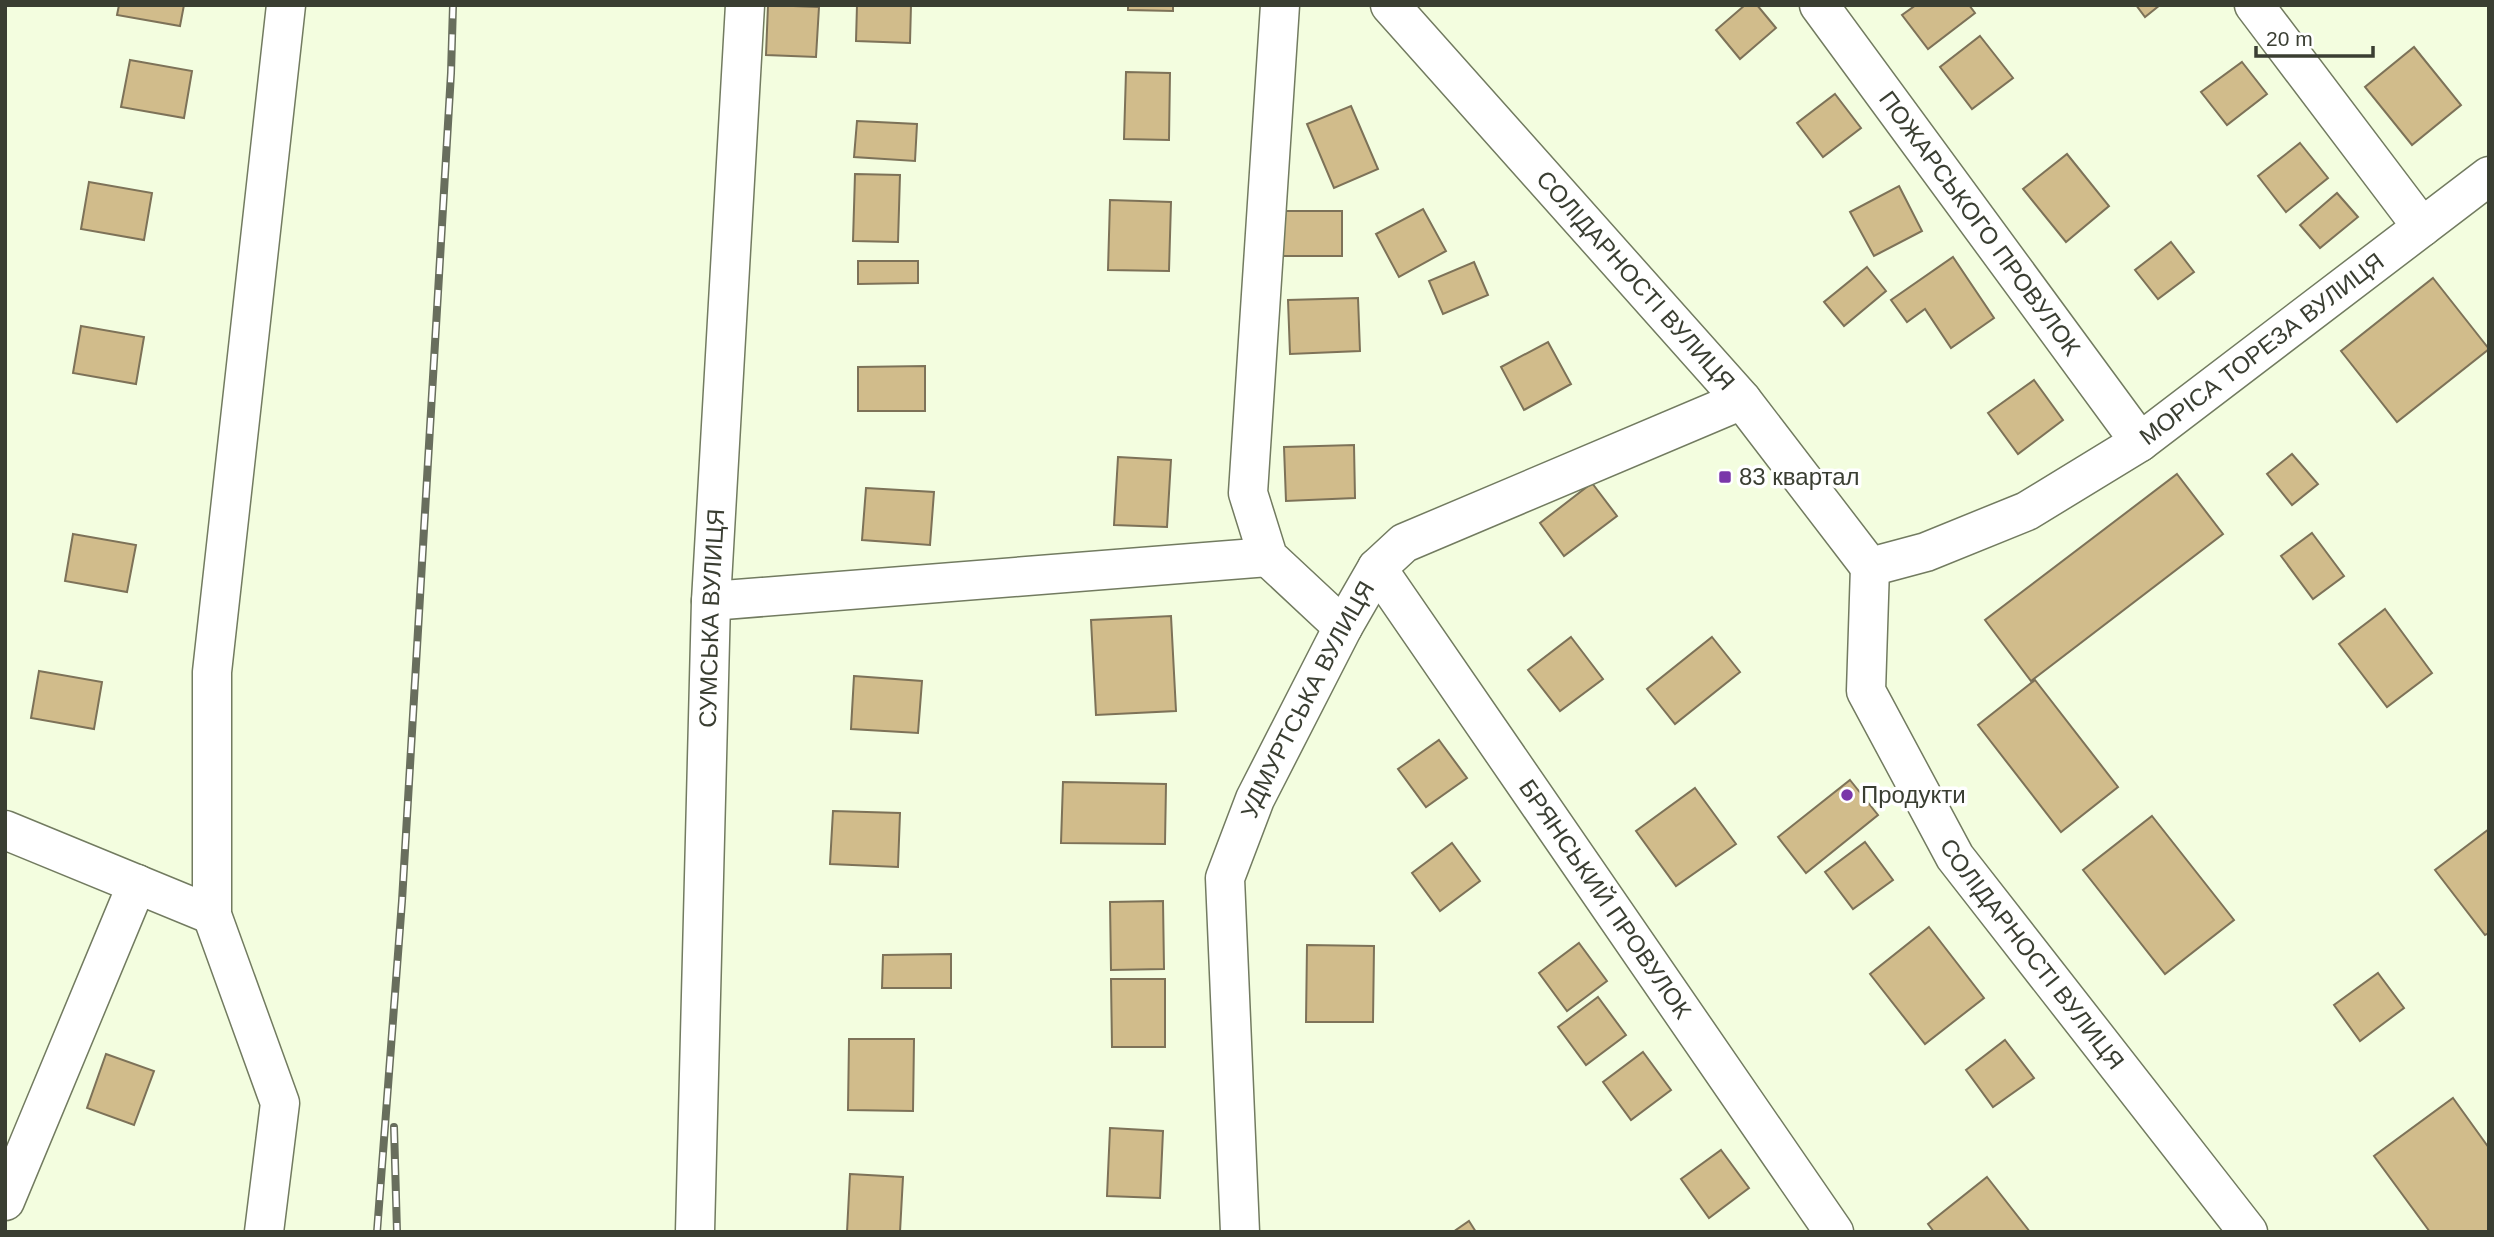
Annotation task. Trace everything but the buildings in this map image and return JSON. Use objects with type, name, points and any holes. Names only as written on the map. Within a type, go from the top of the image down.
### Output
[{"type":"street","points":[[264,1232],[280,1103],[212,915],[212,672],[286,5]]},
{"type":"street","name":"СУМСЬКА ВУЛИЦЯ","points":[[695,1232],[711,601],[745,5]]},
{"type":"street","points":[[1280,5],[1248,493],[1268,557],[1343,627]]},
{"type":"street","name":"СОЛІДАРНОСТІ ВУЛИЦЯ","points":[[1390,5],[1742,400],[1870,567],[1866,691],[1955,857],[2248,1232]]},
{"type":"street","name":"ПОЖАРСЬКОГО ПРОВУЛОК","points":[[1819,5],[2140,442]]},
{"type":"street","points":[[2254,5],[2422,227]]},
{"type":"street","name":"МОРІСА ТОРЕЗА ВУЛИЦЯ","points":[[1870,567],[1926,552],[2027,512],[2140,442],[2489,176]]},
{"type":"street","name":"УДМУРТСЬКА ВУЛИЦЯ","points":[[1240,1232],[1225,878],[1255,799],[1343,627],[1377,568],[1404,543],[1742,400]]},
{"type":"street","points":[[711,601],[1268,557]]},
{"type":"street","name":"БРЯНСЬКИЙ ПРОВУЛОК","points":[[1377,568],[1834,1232]]},
{"type":"street","points":[[5,830],[212,915]]},
{"type":"street","points":[[5,1201],[137,884]]},
{"type":"railway","points":[[377,1232],[402,901],[453,5]]},
{"type":"railway","points":[[394,1127],[397,1232]]},
{"type":"place","name":"83 квартал","points":[[1725,477]]},
{"type":"place","name":"Продукти","points":[[1847,795]]}]
